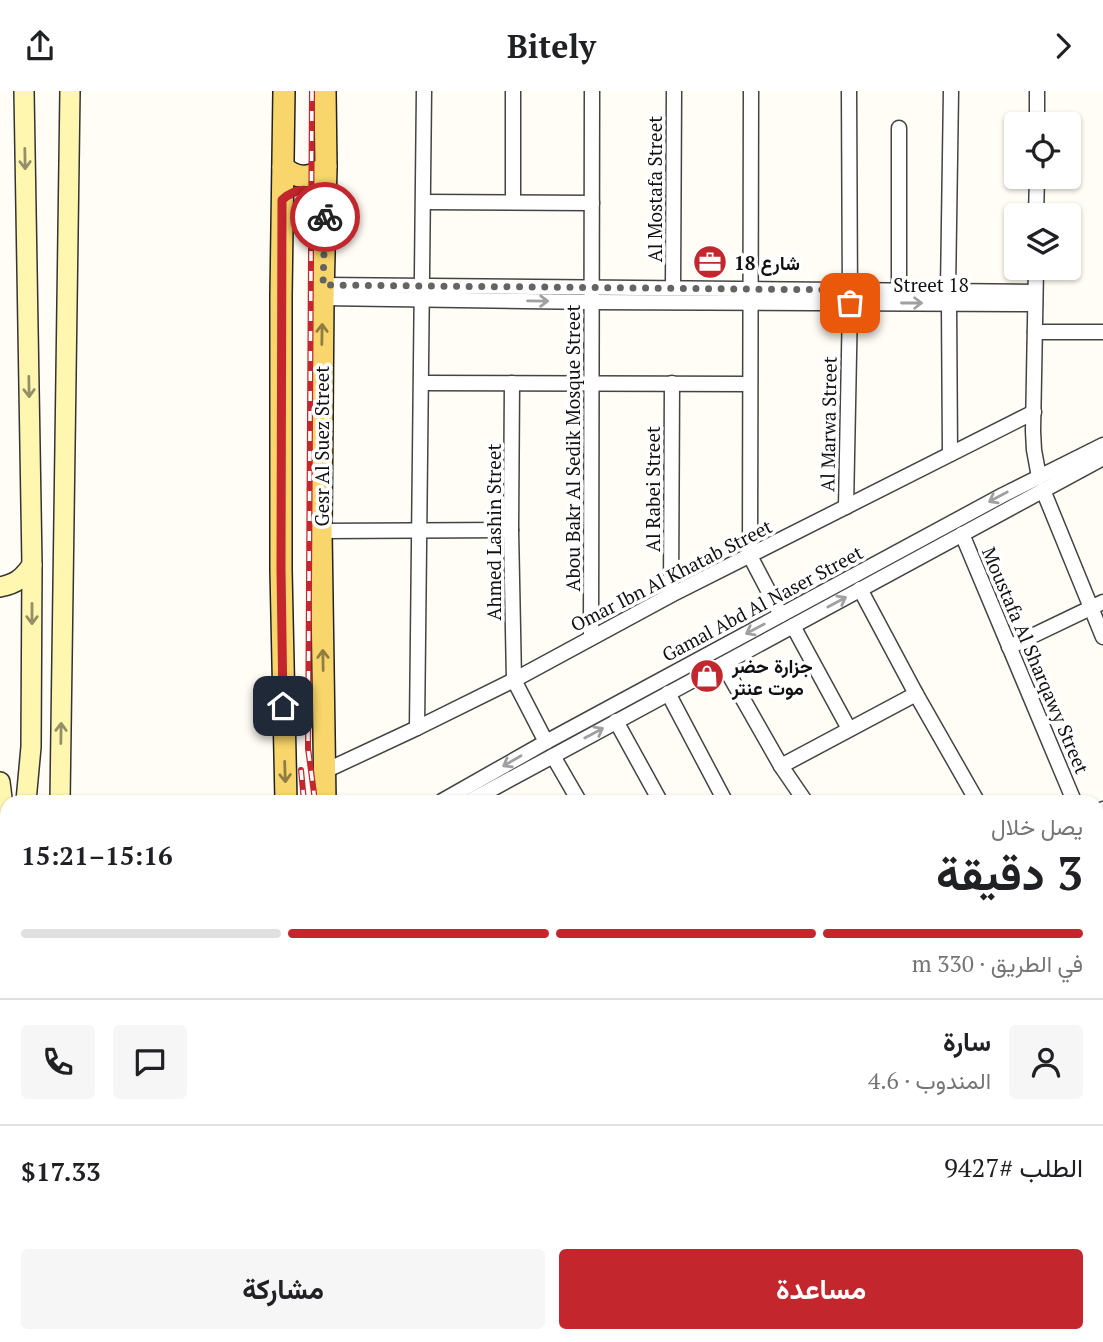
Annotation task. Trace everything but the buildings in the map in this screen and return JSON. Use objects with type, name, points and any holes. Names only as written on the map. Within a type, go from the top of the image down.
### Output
[{"type":"main road","points":[[24,91],[32,565],[31,747],[27,795]]},
{"type":"main road","points":[[60,795],[69,91]]},
{"type":"main road","name":"Gesr Al Suez Street","points":[[284,91],[281,569],[286,795]]},
{"type":"main road","name":"Gesr Al Suez Street","points":[[325,91],[321,531],[325,795]]},
{"type":"main road","points":[[283,167],[290,174],[310,177],[326,166]]},
{"type":"main road","points":[[282,200],[299,190],[309,190],[318,193],[325,200]]},
{"type":"main road","points":[[0,587],[13,585],[24,577],[32,565]]},
{"type":"street","points":[[417,728],[424,91]]},
{"type":"street","points":[[513,91],[513,202]]},
{"type":"street","name":"Abou Bakr Al Sedik Mosque Street","points":[[591,638],[592,91]]},
{"type":"street","name":"Al Mostafa Street","points":[[673,288],[674,91]]},
{"type":"street","points":[[751,91],[750,556],[781,615]]},
{"type":"street","name":"Al Marwa Street","points":[[846,506],[850,296],[849,91]]},
{"type":"street","points":[[950,454],[951,91]]},
{"type":"street","points":[[1037,91],[1037,112]]},
{"type":"street","points":[[899,128],[899,290]]},
{"type":"street","points":[[424,202],[592,202]]},
{"type":"street","points":[[1036,280],[1034,450],[1041,484],[1097,605],[1103,637]]},
{"type":"street","name":"Street 18","points":[[592,295],[673,288],[750,296]]},
{"type":"street","name":"Street 18","points":[[850,296],[899,290],[949,297]]},
{"type":"street","name":"Street 18","points":[[323,291],[1035,298]]},
{"type":"street","points":[[1035,332],[1103,332]]},
{"type":"street","points":[[422,383],[749,383]]},
{"type":"street","name":"Ahmed Lashin Street","points":[[512,383],[514,680]]},
{"type":"street","name":"Al Rabei Street","points":[[671,595],[672,383]]},
{"type":"street","name":"Omar Ibn Al Khatab Street","points":[[324,771],[514,680],[671,595],[1034,412]]},
{"type":"street","name":"Gamal Abd Al Naser Street","points":[[481,795],[962,534],[1103,445]]},
{"type":"street","name":"Gamal Abd Al Naser Street","points":[[453,795],[1003,495],[1041,484],[1103,458]]},
{"type":"street","points":[[321,531],[511,530]]},
{"type":"street","name":"Moustafa Al Sharqawy Street","points":[[962,534],[1071,795]]},
{"type":"street","points":[[860,589],[974,795]]},
{"type":"street","points":[[1009,647],[1097,605]]},
{"type":"street","points":[[793,626],[849,729]]},
{"type":"street","points":[[723,664],[781,766],[801,795]]},
{"type":"street","points":[[514,680],[546,742]]},
{"type":"street","points":[[668,693],[722,795]]},
{"type":"street","points":[[781,766],[916,694]]},
{"type":"street","points":[[616,721],[657,795]]},
{"type":"street","points":[[553,756],[576,795]]},
{"type":"railway","points":[[312,91],[308,748],[314,795]]},
{"type":"railway","points":[[301,770],[303,795]]},
{"type":"way so far","points":[[325,217],[323,285],[850,290],[850,303]]},
{"type":"place","name":"شارع 18","points":[[710,262]]},
{"type":"place","name":"جزارة حضر موت عنتر","points":[[707,676]]},
{"type":"route","points":[[283,706],[282,200],[299,190],[318,193],[325,200],[325,217]]}]
